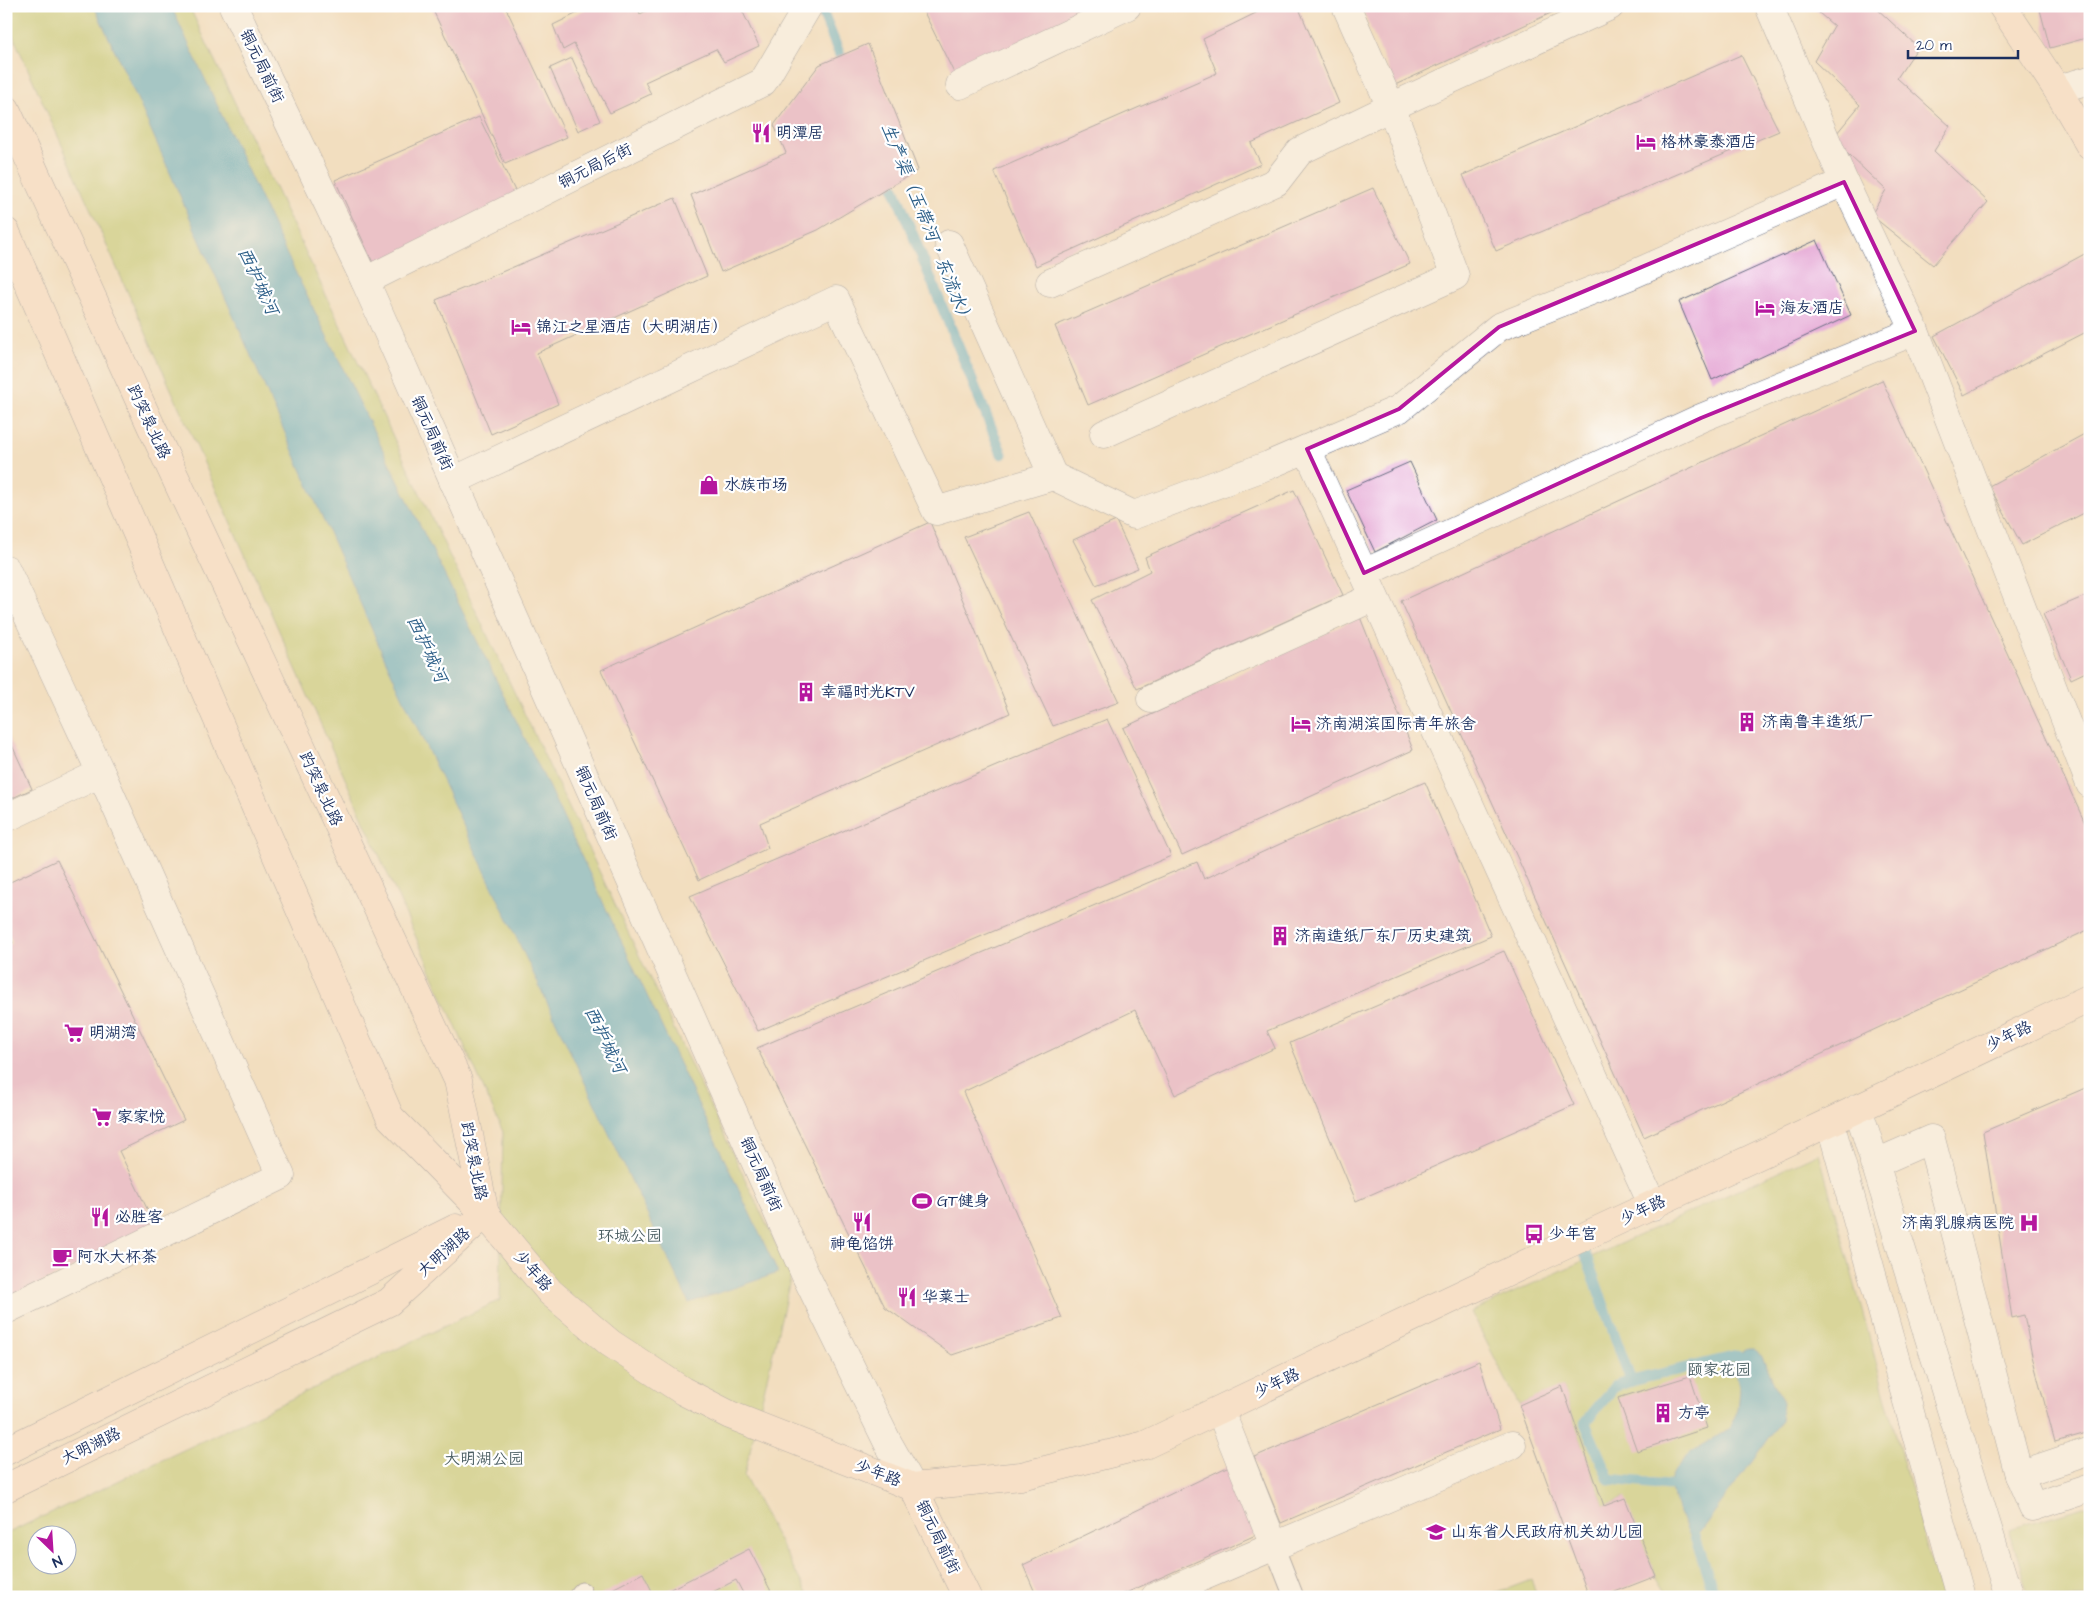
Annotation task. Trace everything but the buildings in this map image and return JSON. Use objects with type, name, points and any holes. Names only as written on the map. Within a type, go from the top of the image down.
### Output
[{"type":"main road","points":[[2002,6],[2057,88],[2090,146]]},
{"type":"main road","name":"趵突泉北路","points":[[6,109],[152,428],[458,1080],[485,1214]]},
{"type":"main road","name":"趵突泉北路","points":[[6,232],[390,1117],[485,1214]]},
{"type":"main road","name":"少年路","points":[[485,1214],[550,1292],[610,1344],[675,1386],[730,1416],[913,1487],[1020,1476],[1145,1445],[2090,998]]},
{"type":"main road","name":"大明湖路","points":[[6,1451],[485,1214]]},
{"type":"main road","name":"大明湖路","points":[[6,1488],[389,1302],[485,1214]]},
{"type":"main road","name":"铜元局前街","points":[[913,1487],[967,1597]]},
{"type":"street","name":"铜元局前街","points":[[233,6],[365,281],[805,1274],[888,1443],[913,1487]]},
{"type":"street","points":[[960,85],[1127,6]]},
{"type":"street","points":[[1104,434],[1455,276],[1391,107],[1346,6]]},
{"type":"street","points":[[1050,283],[1276,182],[1300,151],[1610,6]]},
{"type":"street","points":[[1769,6],[1844,182],[1916,331],[2090,784]]},
{"type":"street","name":"铜元局后街","points":[[365,281],[764,82],[799,12]]},
{"type":"street","points":[[2057,88],[2090,80]]},
{"type":"street","points":[[948,244],[1053,476],[1134,515],[1307,450],[1399,409],[1498,327],[1629,276],[1844,182]]},
{"type":"street","points":[[453,481],[836,300],[936,511],[1053,476]]},
{"type":"street","points":[[1151,699],[1369,585],[1701,418],[1916,331]]},
{"type":"street","points":[[1307,450],[1653,1206]]},
{"type":"street","points":[[6,569],[101,772],[282,1176],[6,1310]]},
{"type":"street","points":[[6,818],[101,772]]},
{"type":"street","points":[[1858,1108],[2009,1597]]},
{"type":"street","points":[[1830,1122],[1961,1597]]},
{"type":"street","points":[[1874,1164],[1931,1139],[2019,1475],[2033,1507],[2090,1488]]},
{"type":"street","points":[[1220,1410],[1274,1546]]},
{"type":"street","points":[[1155,1597],[1512,1445]]},
{"type":"street","points":[[2019,1475],[2090,1451]]},
{"type":"lane","points":[[1274,1546],[1294,1597]]},
{"type":"lane","points":[[578,1597],[582,1592],[584,1597]]},
{"type":"highlighted area","points":[[1844,182],[1915,331],[1701,418],[1364,573],[1307,449],[1399,409],[1499,327]]},
{"type":"green space","name":"环城公园","points":[[6,6],[189,6],[791,1276],[744,1476],[809,1597],[6,1597],[6,1534],[500,1300],[503,1132],[6,20]]},
{"type":"green space","name":"颐家花园","points":[[1819,1153],[1940,1597],[1669,1597],[1656,1576],[1624,1498],[1604,1506],[1562,1387],[1519,1405],[1471,1312]]},
{"type":"green space","points":[[2090,1505],[2090,1597],[2029,1597],[2009,1529]]},
{"type":"green space","points":[[1531,1580],[1538,1597],[1486,1597]]},
{"type":"water","name":"西护城河","points":[[94,6],[171,6],[286,253],[542,773],[778,1273],[689,1303],[389,668],[136,96]]},
{"type":"water","points":[[1749,1348],[1755,1348],[1761,1355],[1783,1402],[1781,1421],[1700,1532],[1695,1536],[1689,1534],[1668,1485],[1674,1472],[1690,1453],[1729,1429],[1738,1410],[1740,1390],[1734,1365],[1737,1356]]},
{"type":"waterway","name":"生产渠（玉带河，东流水）","points":[[820,6],[846,70]]},
{"type":"waterway","name":"生产渠（玉带河，东流水）","points":[[887,171],[1002,454]]},
{"type":"waterway","points":[[1585,1253],[1631,1381]]},
{"type":"waterway","points":[[1668,1485],[1609,1479],[1585,1423],[1614,1387],[1631,1381],[1737,1356]]},
{"type":"waterway","points":[[1695,1536],[1715,1597]]},
{"type":"place","name":"明潭居","points":[[761,133]]},
{"type":"place","name":"格林豪泰酒店","points":[[1646,142]]},
{"type":"place","name":"海友酒店","points":[[1765,308]]},
{"type":"place","name":"锦江之星酒店（大明湖店）","points":[[521,327]]},
{"type":"place","name":"水族市场","points":[[709,485]]},
{"type":"place","name":"幸福时光KTV","points":[[806,692]]},
{"type":"place","name":"济南鲁丰造纸厂","points":[[1747,722]]},
{"type":"place","name":"济南湖滨国际青年旅舍","points":[[1301,724]]},
{"type":"place","name":"济南造纸厂东厂历史建筑","points":[[1280,936]]},
{"type":"place","name":"明湖湾","points":[[74,1033]]},
{"type":"place","name":"家家悦","points":[[102,1117]]},
{"type":"place","name":"GT健身","points":[[922,1201]]},
{"type":"place","name":"必胜客","points":[[100,1217]]},
{"type":"place","name":"神龟馅饼","points":[[862,1222]]},
{"type":"place","name":"济南乳腺病医院","points":[[2029,1223]]},
{"type":"place","name":"少年宫","points":[[1534,1234]]},
{"type":"place","name":"阿水大杯茶","points":[[62,1257]]},
{"type":"place","name":"华莱士","points":[[907,1297]]},
{"type":"place","name":"方亭","points":[[1663,1413]]},
{"type":"place","name":"山东省人民政府机关幼儿园","points":[[1436,1532]]},
{"type":"park label","name":"大明湖公园","points":[[484,1459]]}]
